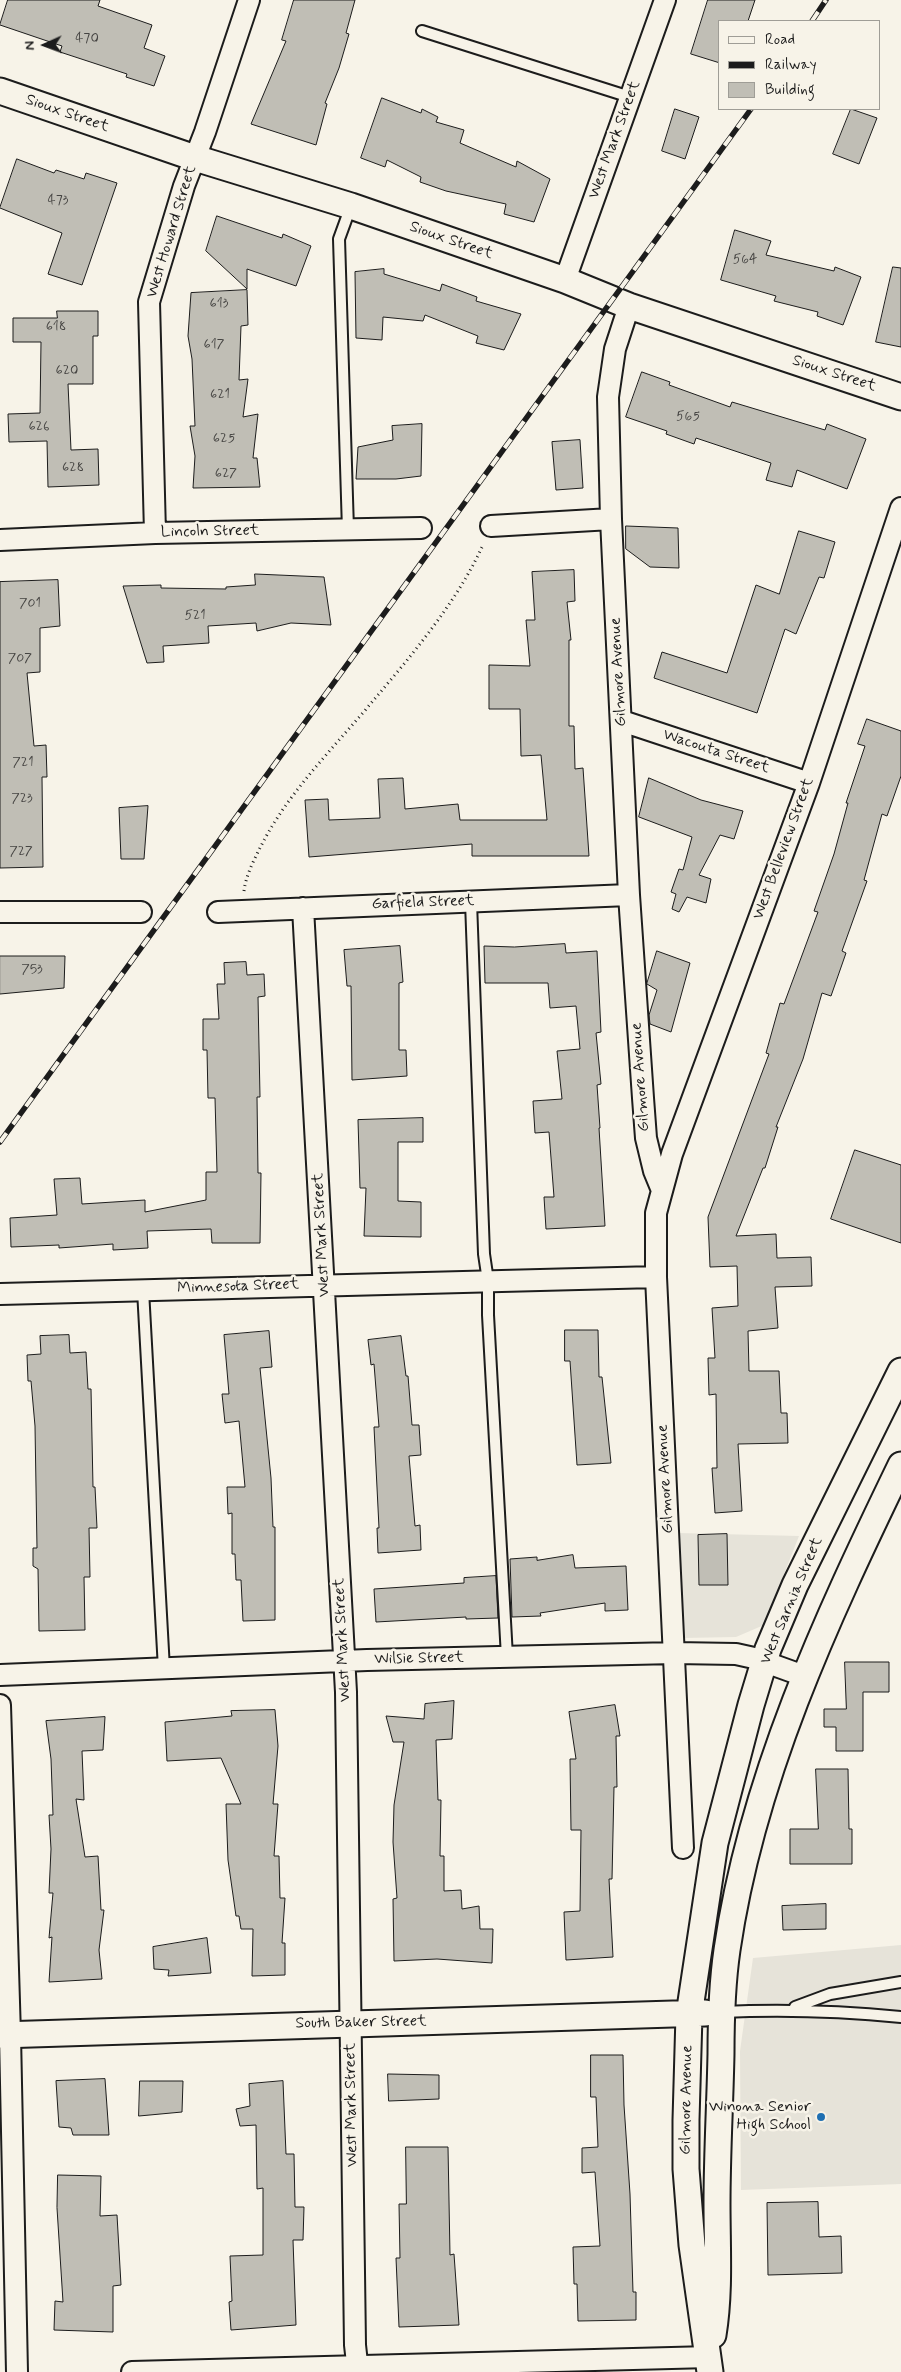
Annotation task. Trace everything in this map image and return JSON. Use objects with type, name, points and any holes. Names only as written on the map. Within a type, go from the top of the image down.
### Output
[{"type":"street","name":"West Howard Street","points":[[156,533],[149,302],[184,186],[249,0]]},
{"type":"street","name":"West Mark Street","points":[[565,280],[665,0]]},
{"type":"street","name":"Sioux Street","points":[[0,91],[195,158],[350,206],[565,280],[629,306],[901,397]]},
{"type":"street","name":"Gilmore Avenue","points":[[629,306],[615,349],[608,397],[611,519],[629,895],[646,1138],[654,1171],[661,1188],[655,1226],[656,1277],[683,1848]]},
{"type":"street","name":"West Belleview Street","points":[[661,1188],[688,1108],[809,783],[901,508]]},
{"type":"street","points":[[491,526],[611,519]]},
{"type":"street","name":"Lincoln Street","points":[[0,540],[156,533],[421,528]]},
{"type":"street","name":"Wacouta Street","points":[[622,721],[809,783]]},
{"type":"street","name":"Garfield Street","points":[[218,912],[629,895]]},
{"type":"street","name":"West Mark Street","points":[[303,908],[344,1661],[355,2345],[358,2369]]},
{"type":"street","points":[[0,912],[140,912]]},
{"type":"street","name":"Minnesota Street","points":[[0,1294],[656,1277]]},
{"type":"street","name":"West Sarnia Street","points":[[714,1842],[764,1662],[796,1585],[901,1371]]},
{"type":"street","points":[[804,1676],[860,1550],[901,1465]]},
{"type":"street","name":"Wilsie Street","points":[[0,1675],[344,1661],[675,1653],[736,1654],[804,1676]]},
{"type":"street","name":"Gilmore Avenue","points":[[710,2365],[718,2306],[717,2150],[722,2012],[727,1950],[753,1827],[773,1761],[804,1676]]},
{"type":"street","points":[[0,1705],[5,2035],[17,2372]]},
{"type":"street","name":"Gilmore Avenue","points":[[710,2365],[692,2245],[686,2169],[689,2015],[714,1842]]},
{"type":"street","name":"South Baker Street","points":[[5,2035],[689,2015],[722,2012]]},
{"type":"street","points":[[132,2372],[710,2365]]},
{"type":"lane","points":[[422,31],[630,97]]},
{"type":"lane","points":[[348,530],[339,239],[350,206]]},
{"type":"lane","points":[[470,902],[484,1254],[488,1281],[490,1354],[507,1657]]},
{"type":"lane","points":[[143,1290],[164,1669]]},
{"type":"lane","points":[[790,2009],[830,1994],[901,1982]]},
{"type":"lane","points":[[722,2012],[790,2009],[901,2017]]},
{"type":"path","points":[[242,911],[245,884],[253,862],[272,825],[308,774],[371,704],[427,635],[476,560],[491,526]]},
{"type":"shaded area","points":[[678,1533],[799,1536],[764,1625],[736,1637],[683,1638]]},
{"type":"shaded area","name":"Winona Senior High School","points":[[901,1945],[901,2184],[741,2190],[740,2051],[753,1958]]},
{"type":"building","points":[[8,0],[100,0],[98,6],[152,25],[144,48],[165,56],[154,86],[126,77],[127,74],[60,52],[62,46],[0,25]]},
{"type":"building","points":[[294,0],[355,0],[346,33],[349,34],[339,68],[325,103],[327,104],[316,145],[251,124],[286,41],[282,40]]},
{"type":"building","points":[[708,0],[755,0],[748,20],[718,20],[718,62],[691,54]]},
{"type":"building","points":[[382,98],[421,113],[422,109],[438,117],[436,122],[464,130],[460,143],[516,167],[517,161],[550,179],[534,222],[504,214],[506,204],[446,191],[420,182],[421,177],[387,160],[385,167],[361,158]]},
{"type":"building","points":[[675,109],[699,117],[685,159],[662,151]]},
{"type":"building","points":[[851,110],[877,118],[859,164],[833,154]]},
{"type":"building","points":[[17,159],[54,173],[56,170],[84,179],[86,173],[117,183],[82,285],[48,274],[62,233],[0,208]]},
{"type":"building","points":[[217,216],[282,238],[283,234],[311,246],[296,286],[247,269],[247,289],[206,251]]},
{"type":"building","points":[[735,230],[771,241],[766,255],[834,271],[835,267],[861,277],[843,325],[817,316],[818,312],[774,301],[776,296],[721,280]]},
{"type":"building","points":[[893,267],[901,268],[901,347],[876,342]]},
{"type":"building","points":[[384,269],[384,274],[440,291],[442,284],[477,297],[476,301],[521,314],[504,350],[476,343],[478,336],[425,315],[423,321],[383,317],[382,340],[356,338],[355,272]]},
{"type":"building","points":[[247,290],[248,325],[241,326],[239,380],[248,379],[243,417],[258,414],[253,458],[257,458],[260,487],[193,488],[195,456],[190,426],[195,426],[192,359],[188,336],[191,293]]},
{"type":"building","points":[[57,311],[98,311],[98,336],[93,336],[93,384],[68,384],[71,450],[98,449],[99,485],[48,487],[47,441],[9,442],[8,414],[40,413],[41,342],[13,342],[13,318],[57,318]]},
{"type":"building","points":[[642,372],[670,382],[669,385],[730,407],[732,402],[825,430],[827,424],[866,439],[847,489],[797,470],[792,487],[766,480],[771,463],[696,438],[694,444],[666,434],[667,431],[626,417]]},
{"type":"building","points":[[422,424],[421,476],[396,479],[356,479],[358,447],[393,440],[392,426]]},
{"type":"building","points":[[580,440],[583,488],[556,490],[552,442]]},
{"type":"building","points":[[626,526],[678,528],[679,568],[650,567],[626,549]]},
{"type":"building","points":[[799,531],[835,542],[824,578],[819,577],[796,634],[785,629],[757,713],[654,678],[662,652],[727,673],[756,585],[779,594]]},
{"type":"building","points":[[574,570],[575,601],[567,602],[571,640],[569,640],[569,726],[574,726],[575,769],[583,768],[589,856],[472,856],[472,844],[309,857],[305,800],[328,799],[329,820],[380,818],[378,779],[403,778],[405,809],[458,804],[460,820],[547,820],[541,755],[521,756],[520,709],[489,709],[489,665],[530,666],[526,620],[535,620],[532,572]]},
{"type":"building","points":[[255,574],[324,577],[331,625],[291,623],[257,631],[256,623],[208,626],[209,643],[163,646],[164,662],[147,663],[123,586],[161,585],[161,588],[226,589],[226,587],[255,585]]},
{"type":"building","points":[[58,580],[60,626],[40,628],[40,672],[27,673],[34,746],[46,745],[47,777],[42,777],[43,867],[0,868],[0,582]]},
{"type":"building","points":[[867,719],[901,731],[901,776],[887,816],[882,814],[864,880],[867,881],[842,951],[846,953],[831,996],[822,993],[803,1059],[776,1127],[778,1127],[765,1168],[763,1168],[736,1236],[776,1234],[777,1258],[811,1257],[812,1286],[775,1287],[778,1328],[748,1331],[749,1371],[779,1371],[781,1413],[787,1413],[788,1443],[738,1444],[742,1511],[715,1513],[712,1468],[717,1468],[716,1394],[709,1395],[708,1358],[715,1358],[712,1308],[738,1306],[737,1266],[710,1267],[708,1217],[769,1054],[766,1053],[780,1003],[784,1004],[818,912],[814,911],[834,854],[848,803],[846,803],[865,746],[858,744]]},
{"type":"building","points":[[649,778],[701,800],[743,811],[734,839],[720,835],[699,875],[711,879],[706,903],[687,897],[679,912],[672,909],[676,894],[671,892],[679,869],[683,870],[692,837],[639,817]]},
{"type":"building","points":[[148,806],[144,859],[121,859],[119,808]]},
{"type":"building","points":[[565,944],[566,953],[597,951],[601,1032],[596,1033],[601,1084],[597,1085],[605,1226],[546,1229],[544,1197],[554,1197],[549,1132],[535,1133],[533,1101],[562,1099],[557,1051],[580,1049],[576,1006],[550,1008],[548,983],[485,983],[484,946],[514,947]]},
{"type":"building","points":[[400,946],[403,982],[399,983],[399,1050],[406,1050],[407,1076],[352,1080],[351,986],[347,986],[344,950]]},
{"type":"building","points":[[657,951],[690,963],[671,1032],[650,1024],[649,1015],[657,990],[647,984]]},
{"type":"building","points":[[0,956],[65,956],[64,988],[0,994]]},
{"type":"building","points":[[246,962],[247,975],[264,974],[265,996],[258,997],[260,1097],[257,1097],[258,1173],[261,1173],[260,1243],[212,1243],[211,1229],[147,1231],[148,1248],[113,1250],[113,1244],[59,1248],[59,1245],[11,1247],[10,1218],[57,1215],[54,1179],[80,1178],[82,1204],[145,1200],[145,1212],[206,1200],[206,1172],[217,1172],[215,1098],[208,1098],[207,1050],[203,1050],[203,1019],[219,1019],[217,984],[225,984],[224,963]]},
{"type":"building","points":[[423,1118],[423,1142],[398,1142],[398,1201],[421,1202],[421,1237],[364,1236],[366,1188],[360,1188],[358,1120]]},
{"type":"building","points":[[855,1150],[901,1165],[901,1243],[831,1219]]},
{"type":"building","points":[[565,1330],[598,1330],[599,1377],[602,1377],[611,1463],[577,1465],[570,1361],[565,1361]]},
{"type":"building","points":[[269,1331],[272,1367],[260,1368],[271,1478],[273,1527],[275,1527],[275,1620],[243,1621],[241,1580],[236,1580],[235,1554],[232,1554],[232,1513],[228,1514],[227,1487],[245,1487],[239,1421],[225,1423],[222,1394],[229,1394],[224,1335]]},
{"type":"building","points":[[69,1335],[70,1353],[86,1352],[88,1389],[91,1389],[93,1487],[95,1487],[97,1528],[89,1528],[90,1577],[84,1577],[85,1630],[39,1631],[38,1569],[33,1566],[33,1548],[37,1548],[35,1426],[31,1381],[28,1381],[27,1355],[41,1354],[40,1336]]},
{"type":"building","points":[[401,1336],[406,1376],[408,1376],[412,1425],[419,1425],[421,1455],[409,1456],[415,1526],[420,1525],[421,1550],[378,1553],[377,1528],[379,1528],[374,1427],[379,1427],[374,1364],[371,1365],[368,1340]]},
{"type":"building","points":[[727,1534],[728,1585],[699,1585],[698,1535]]},
{"type":"building","points":[[573,1555],[575,1568],[626,1566],[628,1610],[605,1611],[605,1603],[540,1613],[541,1616],[512,1617],[510,1559],[537,1557],[537,1560]]},
{"type":"building","points":[[496,1576],[498,1618],[466,1619],[466,1617],[376,1622],[374,1589],[464,1583],[464,1578]]},
{"type":"building","points":[[845,1662],[889,1662],[889,1692],[863,1692],[863,1751],[836,1751],[836,1727],[824,1727],[824,1709],[846,1709]]},
{"type":"building","points":[[454,1701],[452,1739],[436,1740],[438,1800],[441,1800],[440,1856],[444,1856],[444,1891],[461,1890],[462,1909],[479,1906],[480,1929],[493,1929],[492,1963],[437,1959],[394,1961],[393,1899],[397,1898],[393,1842],[394,1805],[404,1742],[393,1742],[386,1716],[424,1719],[425,1704]]},
{"type":"building","points":[[615,1705],[620,1736],[616,1736],[617,1787],[614,1787],[612,1879],[609,1879],[613,1957],[566,1960],[564,1912],[580,1911],[581,1830],[571,1830],[570,1759],[576,1759],[569,1712]]},
{"type":"building","points":[[275,1710],[278,1746],[273,1804],[278,1804],[274,1856],[279,1856],[280,1898],[285,1898],[282,1943],[285,1943],[285,1975],[252,1976],[253,1929],[241,1929],[239,1916],[236,1916],[228,1860],[226,1804],[241,1804],[221,1758],[167,1761],[165,1722],[232,1716],[231,1711]]},
{"type":"building","points":[[105,1717],[103,1750],[82,1751],[84,1800],[76,1799],[85,1857],[98,1856],[101,1910],[104,1910],[99,1950],[102,1979],[49,1982],[52,1937],[49,1938],[53,1893],[49,1893],[51,1849],[49,1815],[53,1815],[51,1759],[46,1721]]},
{"type":"building","points":[[816,1769],[848,1769],[849,1829],[852,1829],[852,1864],[790,1864],[790,1829],[818,1829]]},
{"type":"building","points":[[826,1904],[826,1929],[783,1930],[782,1906]]},
{"type":"building","points":[[207,1938],[211,1973],[168,1976],[169,1970],[154,1969],[153,1947]]},
{"type":"building","points":[[591,2055],[623,2055],[633,2292],[636,2292],[636,2320],[578,2321],[573,2247],[600,2246],[595,2172],[582,2173],[582,2148],[598,2147],[596,2097],[591,2097]]},
{"type":"building","points":[[388,2074],[439,2075],[439,2099],[389,2101]]},
{"type":"building","points":[[105,2079],[109,2135],[73,2135],[71,2128],[59,2127],[56,2081]]},
{"type":"building","points":[[140,2081],[183,2081],[182,2112],[139,2116]]},
{"type":"building","points":[[283,2081],[286,2154],[294,2154],[295,2207],[304,2207],[303,2240],[293,2240],[296,2325],[231,2330],[229,2302],[232,2301],[230,2256],[263,2255],[263,2188],[257,2189],[256,2125],[240,2126],[236,2109],[250,2106],[249,2084]]},
{"type":"building","points":[[406,2147],[448,2147],[450,2255],[454,2254],[459,2325],[399,2327],[396,2258],[400,2258],[399,2204],[406,2204]]},
{"type":"building","points":[[58,2175],[101,2176],[100,2216],[117,2215],[121,2285],[113,2286],[113,2332],[54,2330],[55,2301],[63,2302],[57,2208]]},
{"type":"building","points":[[818,2202],[819,2237],[841,2236],[842,2273],[768,2275],[767,2203]]},
{"type":"railway","points":[[813,20],[826,0]]},
{"type":"railway","points":[[0,1142],[750,110]]},
{"type":"place","name":"Winona Senior High School","points":[[821,2117]]}]
